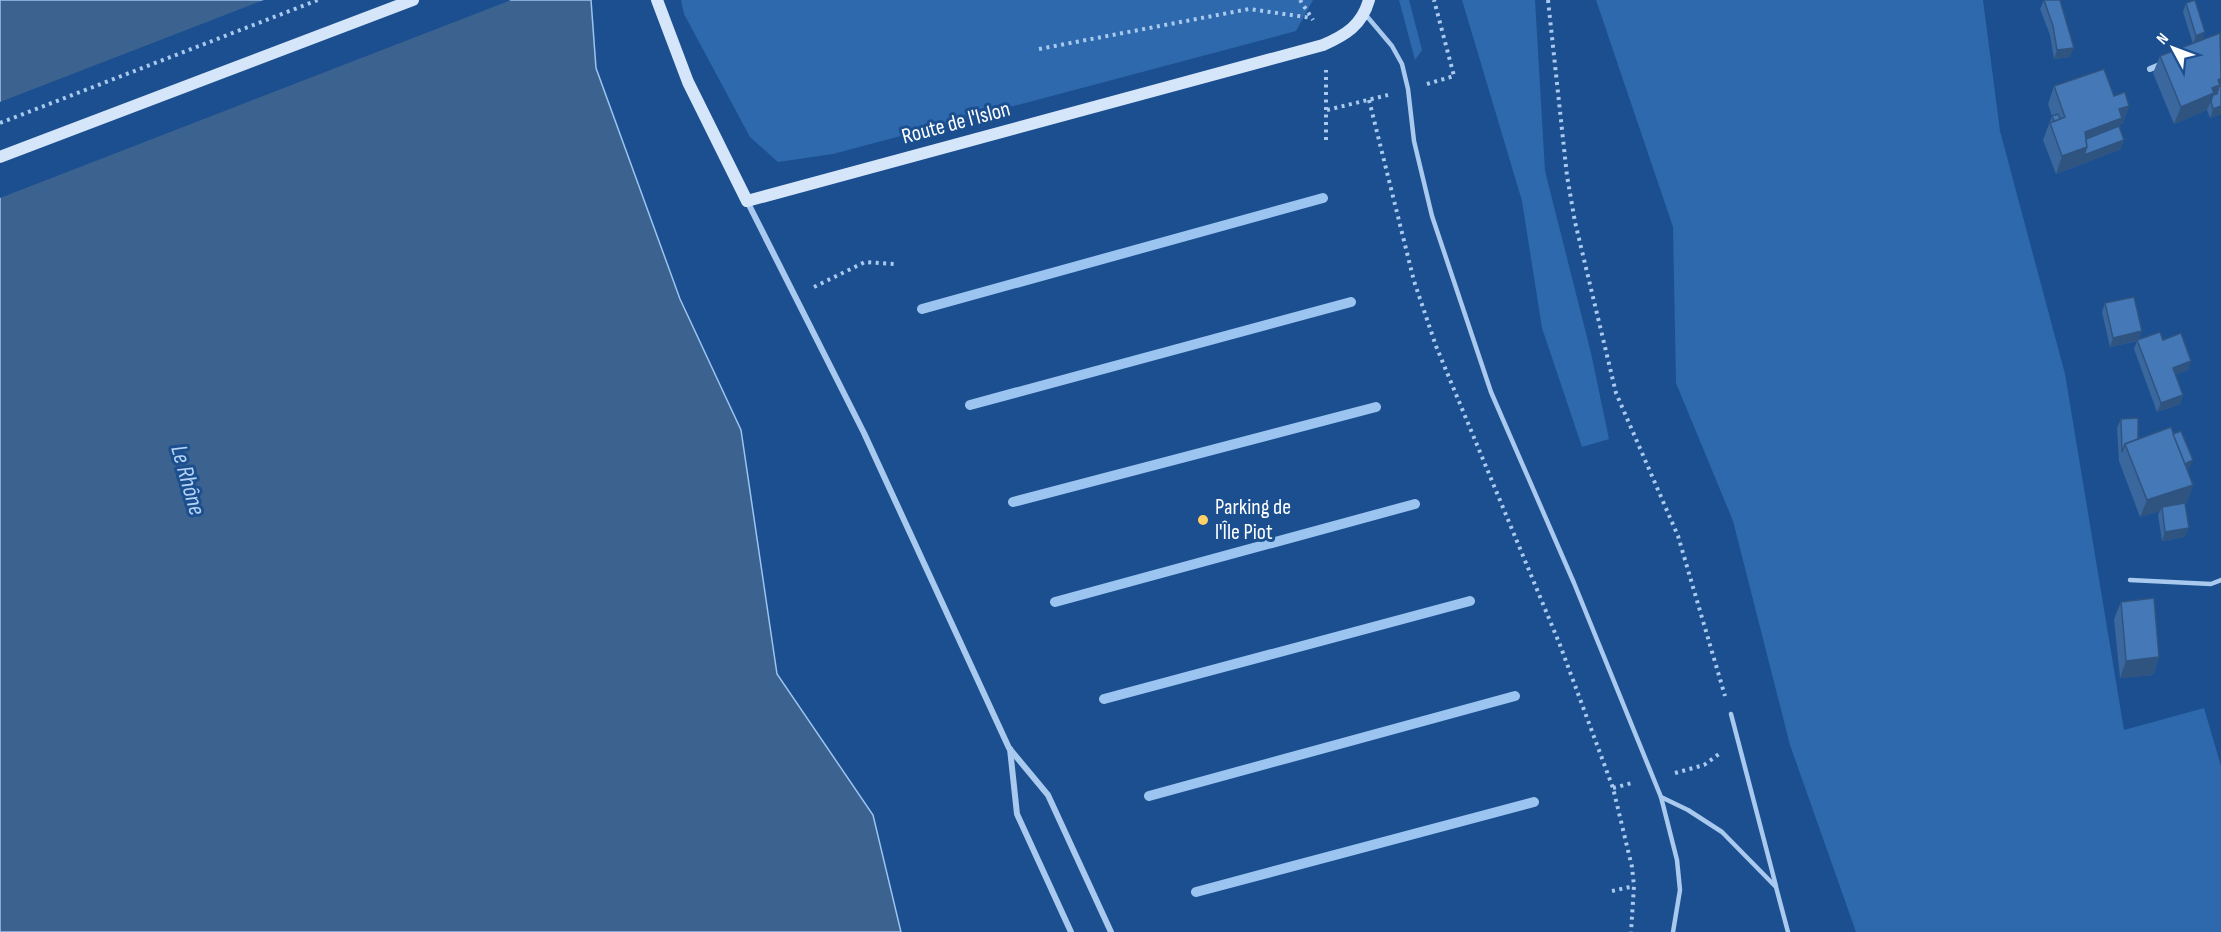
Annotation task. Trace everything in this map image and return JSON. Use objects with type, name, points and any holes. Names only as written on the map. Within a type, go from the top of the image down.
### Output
[{"type":"street","points":[[0,157],[413,0]]},
{"type":"street","points":[[657,0],[688,82],[864,433],[1010,748],[1048,795],[1111,932]]},
{"type":"street","name":"Route de l'Islon","points":[[747,201],[1323,45],[1347,35],[1365,14],[1369,0]]},
{"type":"street","points":[[2150,69],[2170,61]]},
{"type":"street","points":[[1010,748],[1017,814],[1071,932]]},
{"type":"lane","points":[[1365,14],[1392,46],[1401,64],[1408,89],[1414,141],[1432,216],[1488,382],[1661,797],[1678,870],[1680,890],[1673,932]]},
{"type":"lane","points":[[2130,580],[2211,584],[2221,580]]},
{"type":"lane","points":[[1731,714],[1788,932]]},
{"type":"lane","points":[[1661,797],[1688,810],[1722,832],[1776,887]]},
{"type":"path","points":[[0,123],[318,0]]},
{"type":"path","points":[[1424,85],[1454,76],[1434,0]]},
{"type":"path","points":[[1548,0],[1567,176],[1575,222],[1616,393],[1678,536],[1731,714],[1723,751],[1704,765],[1683,773],[1667,774]]},
{"type":"path","points":[[1039,50],[1249,9],[1312,18]]},
{"type":"path","points":[[1326,140],[1327,110],[1385,96]]},
{"type":"path","points":[[1369,100],[1414,281],[1436,346],[1560,645],[1613,788],[1634,886],[1631,932]]},
{"type":"path","points":[[814,287],[865,262],[894,264]]},
{"type":"path","points":[[1613,788],[1643,780]]},
{"type":"path","points":[[1612,891],[1634,886]]},
{"type":"shaded area","points":[[681,0],[1313,0],[1296,31],[833,154],[778,162],[750,137],[684,14]]},
{"type":"shaded area","points":[[1399,0],[1409,0],[1422,50],[1415,60]]},
{"type":"shaded area","points":[[1462,0],[1535,0],[1545,171],[1591,353],[1609,439],[1582,447],[1542,328],[1522,201]]},
{"type":"shaded area","points":[[1596,0],[1983,0],[2000,131],[2065,374],[2124,730],[2204,708],[2221,766],[2221,932],[1856,932],[1790,745],[1733,521],[1676,383],[1673,227]]},
{"type":"water","name":"Le Rhône","points":[[0,0],[591,0],[596,68],[680,299],[741,430],[777,674],[873,815],[901,932],[0,932]]},
{"type":"pier","points":[[264,0],[511,0],[0,198],[0,102]]},
{"type":"building","points":[[2044,0],[2060,0],[2074,48],[2057,50],[2053,26]]},
{"type":"building","points":[[2195,0],[2205,32],[2196,36],[2186,3]]},
{"type":"building","points":[[2220,33],[2221,78],[2218,80],[2220,85],[2212,88],[2214,93],[2181,107],[2160,56]]},
{"type":"building","points":[[2104,69],[2114,96],[2125,92],[2129,106],[2119,109],[2122,118],[2085,132],[2087,147],[2062,156],[2050,123],[2065,117],[2054,86]]},
{"type":"building","points":[[2221,86],[2221,106],[2213,109],[2211,101],[2213,95],[2217,94]]},
{"type":"building","points":[[2058,114],[2060,119],[2054,121],[2052,116]]},
{"type":"building","points":[[2119,126],[2124,140],[2084,155],[2087,147],[2086,139]]},
{"type":"building","points":[[2134,297],[2142,331],[2113,338],[2105,303]]},
{"type":"building","points":[[2160,332],[2163,340],[2181,333],[2191,361],[2173,368],[2183,395],[2161,403],[2137,340]]},
{"type":"building","points":[[2138,418],[2138,439],[2125,444],[2122,452],[2121,419]]},
{"type":"building","points":[[2171,427],[2193,485],[2147,500],[2125,444]]},
{"type":"building","points":[[2181,431],[2193,460],[2185,464],[2173,434]]},
{"type":"building","points":[[2185,503],[2189,528],[2165,532],[2162,507]]},
{"type":"building","points":[[2154,598],[2159,657],[2126,661],[2121,602]]},
{"type":"waterway","points":[[922,309],[1323,198]]},
{"type":"waterway","points":[[970,405],[1351,302]]},
{"type":"waterway","points":[[1013,502],[1376,407]]},
{"type":"waterway","points":[[1055,602],[1415,504]]},
{"type":"waterway","points":[[1104,699],[1470,601]]},
{"type":"waterway","points":[[1149,796],[1515,696]]},
{"type":"waterway","points":[[1196,892],[1534,802]]},
{"type":"place","name":"Parking de l'Île Piot","points":[[1203,520]]}]
